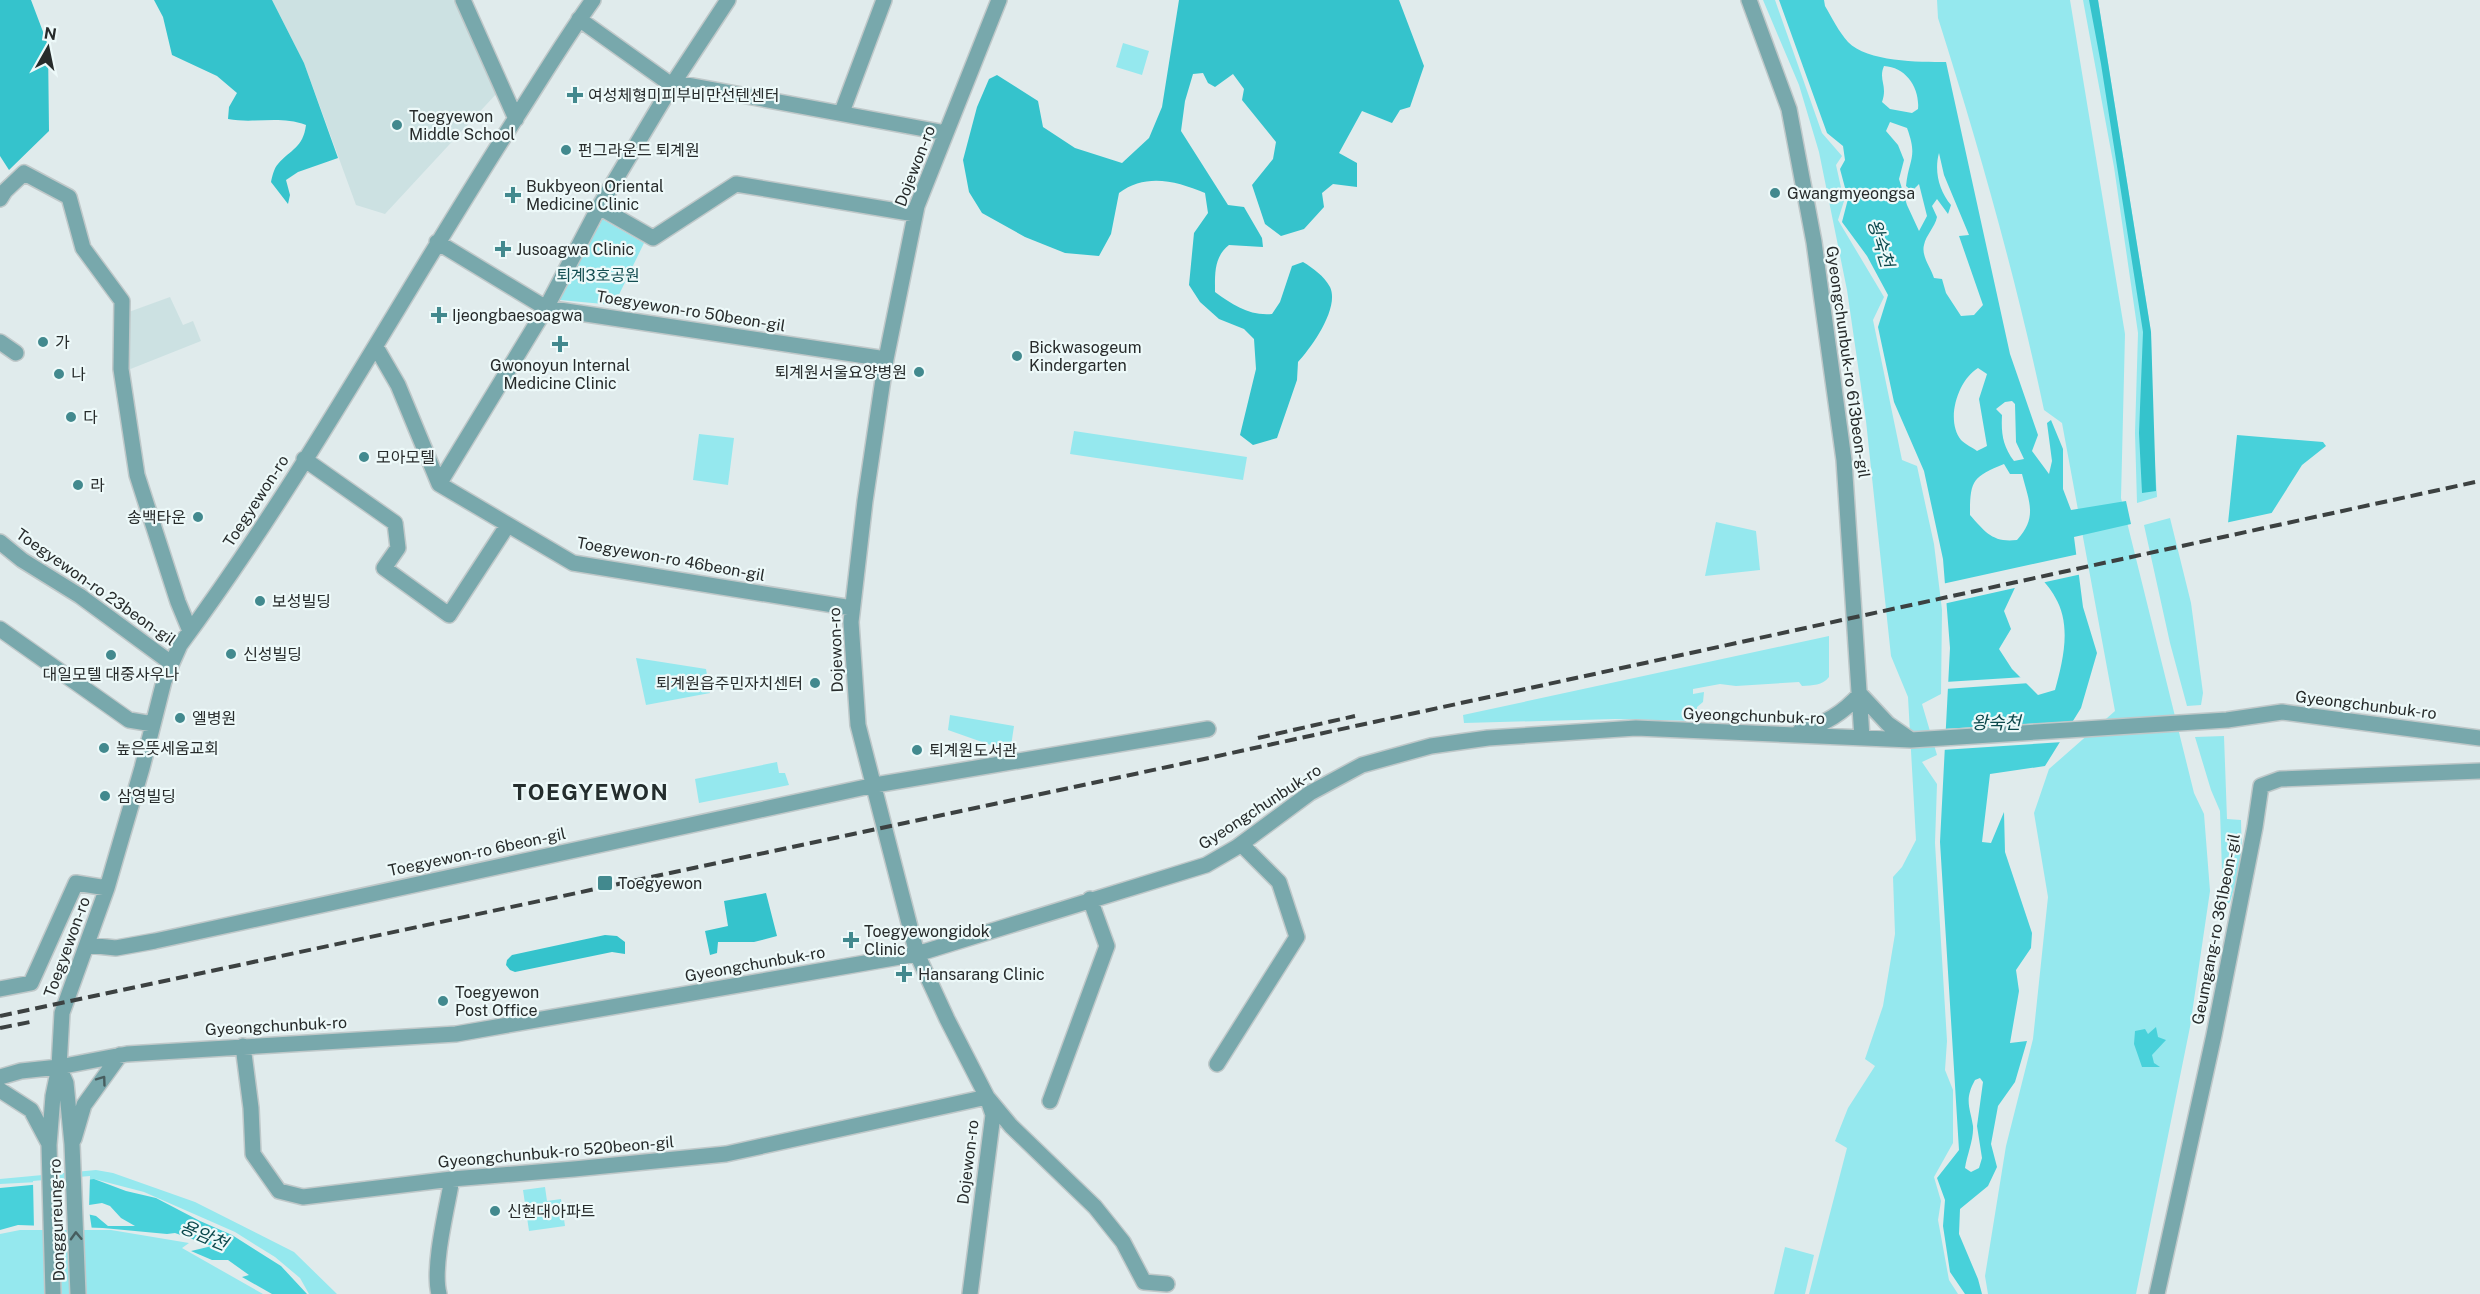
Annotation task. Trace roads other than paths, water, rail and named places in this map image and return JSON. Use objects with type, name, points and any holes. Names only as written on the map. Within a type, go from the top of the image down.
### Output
[{"type":"street","points":[[463,0],[516,119]]},
{"type":"street","name":"Toegyewon-ro","points":[[72,1144],[60,1097],[62,1013],[107,888],[171,663],[376,347],[437,242],[593,0]]},
{"type":"street","points":[[439,484],[546,308],[599,207],[674,82],[728,0]]},
{"type":"street","points":[[842,112],[884,0]]},
{"type":"street","name":"Dojewon-ro","points":[[970,1294],[993,1115],[987,1097],[917,954],[858,725],[852,608],[886,359],[915,214],[999,0]]},
{"type":"street","name":"Gyeongchunbuk-ro 613beon-gil","points":[[1749,0],[1789,109],[1814,242],[1844,460],[1862,738]]},
{"type":"street","points":[[579,19],[666,81],[946,133]]},
{"type":"street","points":[[0,199],[24,173],[69,196],[83,248],[123,301],[121,369],[137,475],[178,602],[190,631]]},
{"type":"street","points":[[599,207],[653,238],[736,184],[915,214]]},
{"type":"street","name":"Toegyewon-ro 50beon-gil","points":[[437,242],[546,308],[886,359]]},
{"type":"street","points":[[0,342],[16,353]]},
{"type":"street","points":[[376,347],[398,385],[439,484]]},
{"type":"street","points":[[304,459],[395,523],[398,548],[384,568],[449,615],[507,525]]},
{"type":"street","name":"Toegyewon-ro 46beon-gil","points":[[439,484],[573,563],[852,608]]},
{"type":"street","name":"Toegyewon-ro 23beon-gil","points":[[0,542],[22,560],[80,596],[171,663]]},
{"type":"street","points":[[0,629],[129,720],[153,724]]},
{"type":"street","points":[[1788,735],[1817,726],[1845,711],[1860,694],[1888,724],[1911,740]]},
{"type":"street","name":"Gyeongchunbuk-ro","points":[[0,1077],[21,1071],[59,1067],[120,1055],[456,1034],[917,954],[1206,864],[1241,844],[1310,793],[1362,765],[1431,746],[1488,738],[1636,729],[1911,740],[2227,720],[2282,712],[2480,738]]},
{"type":"street","name":"Toegyewon-ro 6beon-gil","points":[[87,945],[116,948],[155,941],[874,785],[1208,729]]},
{"type":"street","name":"Geumgang-ro 361beon-gil","points":[[2157,1294],[2214,1035],[2261,786],[2280,779],[2480,771]]},
{"type":"street","points":[[1217,1064],[1296,937],[1279,882],[1241,844]]},
{"type":"street","points":[[0,989],[31,983],[76,883],[107,888]]},
{"type":"street","points":[[1050,1101],[1107,946],[1090,899]]},
{"type":"street","name":"Gyeongchunbuk-ro 520beon-gil","points":[[243,1046],[251,1108],[253,1154],[279,1191],[303,1197],[452,1179],[726,1154],[987,1097]]},
{"type":"street","points":[[72,1144],[84,1105],[120,1055]]},
{"type":"street","points":[[0,1090],[31,1110],[49,1145]]},
{"type":"street","name":"Toegyewon-ro","points":[[53,1294],[49,1145],[60,1097]]},
{"type":"street","points":[[987,1097],[1011,1126],[1095,1207],[1123,1242],[1144,1282],[1167,1284]]},
{"type":"street","name":"Donggureung-ro","points":[[72,1144],[78,1294]]},
{"type":"street","points":[[439,1294],[437,1286],[439,1261],[452,1179]]},
{"type":"water","name":"왕숙천","points":[[1779,0],[1824,0],[1825,6],[1848,42],[1868,54],[1894,60],[1946,62],[2010,354],[2038,435],[2032,451],[2049,474],[2052,461],[2047,423],[2051,420],[2063,449],[2063,489],[2071,510],[2126,501],[2131,524],[2074,537],[2083,607],[2097,653],[2081,708],[2045,766],[1990,774],[1982,842],[1991,843],[2004,812],[2005,852],[2032,933],[2031,948],[2016,970],[2019,991],[2010,1043],[2027,1041],[2015,1082],[1998,1106],[1991,1144],[1997,1167],[1988,1186],[1960,1209],[1959,1234],[1982,1294],[1965,1294],[1950,1272],[1943,1226],[1945,1200],[1937,1178],[1959,1150],[1940,842],[1950,648],[1943,559],[1924,471],[1894,402],[1878,327],[1888,295],[1867,256],[1842,222],[1848,199],[1840,169],[1845,160],[1843,146],[1827,133]],"holes":[[[1884,66],[1892,67],[1905,75],[1914,86],[1918,109],[1912,113],[1890,109],[1882,102],[1884,96],[1882,75]],[[1890,122],[1907,128],[1910,138],[1912,158],[1906,186],[1912,191],[1919,184],[1927,216],[1919,231],[1907,205],[1899,179],[1904,160],[1898,145],[1886,131]],[[1939,153],[1944,175],[1969,235],[1959,236],[1983,305],[1974,315],[1961,316],[1946,293],[1942,279],[1934,278],[1924,253],[1925,241],[1937,217],[1932,206],[1937,199],[1948,214],[1951,205],[1937,174]],[[1978,368],[1987,374],[1979,399],[1987,446],[1977,451],[1961,440],[1954,422],[1956,401],[1965,382]],[[2012,401],[2015,404],[2016,442],[2024,459],[2014,461],[2007,450],[2002,428],[2002,415],[1996,409],[2005,402]],[[2004,464],[2010,474],[2022,474],[2029,501],[2030,516],[2024,532],[2017,540],[2002,540],[1990,535],[1970,515],[1972,487],[1985,473]],[[2038,574],[2053,594],[2060,608],[2065,631],[2061,667],[2055,690],[2038,695],[2012,669],[1999,649],[2011,629],[2004,611],[2020,577]],[[1980,1078],[1983,1082],[1977,1126],[1982,1158],[1979,1168],[1971,1172],[1965,1168],[1973,1131],[1969,1103],[1975,1080]]]},
{"type":"water","points":[[2237,435],[2323,442],[2326,446],[2302,465],[2259,533],[2227,533]]},
{"type":"water","points":[[2156,1027],[2158,1037],[2166,1040],[2152,1055],[2154,1063],[2160,1067],[2142,1067],[2134,1044],[2135,1031],[2145,1029],[2148,1034]]},
{"type":"water","name":"용암천","points":[[94,1179],[126,1191],[156,1198],[232,1235],[281,1266],[307,1294],[272,1294],[242,1277],[249,1275],[228,1260],[212,1260],[191,1251],[212,1246],[175,1233],[18,1225],[0,1230],[0,1188]],"holes":[[[102,1203],[110,1206],[121,1218],[135,1226],[108,1226],[96,1216],[87,1214],[89,1205]]]},
{"type":"railway","points":[[0,1016],[1172,766],[2480,481]]},
{"type":"railway","points":[[1258,738],[1355,716]]},
{"type":"railway","points":[[0,1028],[30,1022]]},
{"type":"place","name":"여성체형미피부비만선텐센터","points":[[575,95]]},
{"type":"place","name":"Toegyewon Middle School","points":[[397,125]]},
{"type":"place","name":"펀그라운드 퇴계원","points":[[566,150]]},
{"type":"place","name":"Gwangmyeongsa","points":[[1775,193]]},
{"type":"place","name":"Bukbyeon Oriental Medicine Clinic","points":[[513,195]]},
{"type":"place","name":"Jusoagwa Clinic","points":[[503,249]]},
{"type":"place","name":"Ijeongbaesoagwa","points":[[439,315]]},
{"type":"place","name":"가","points":[[43,342]]},
{"type":"place","name":"Gwonoyun Internal Medicine Clinic","points":[[560,344]]},
{"type":"place","name":"Bickwasogeum Kindergarten","points":[[1017,356]]},
{"type":"place","name":"퇴계원서울요양병원","points":[[919,372]]},
{"type":"place","name":"나","points":[[59,374]]},
{"type":"place","name":"다","points":[[71,417]]},
{"type":"place","name":"모아모텔","points":[[364,457]]},
{"type":"place","name":"라","points":[[78,485]]},
{"type":"place","name":"송백타운","points":[[198,517]]},
{"type":"place","name":"보성빌딩","points":[[260,601]]},
{"type":"place","name":"신성빌딩","points":[[231,654]]},
{"type":"place","name":"대일모텔 대중사우나","points":[[111,655]]},
{"type":"place","name":"퇴계원읍주민자치센터","points":[[815,683]]},
{"type":"place","name":"엘병원","points":[[180,718]]},
{"type":"place","name":"높은뜻세움교회","points":[[104,748]]},
{"type":"place","name":"퇴계원도서관","points":[[917,750]]},
{"type":"place","name":"삼영빌딩","points":[[105,796]]},
{"type":"place","name":"Toegyewon","points":[[605,883]]},
{"type":"place","name":"Toegyewongidok Clinic","points":[[851,940]]},
{"type":"place","name":"Hansarang Clinic","points":[[904,974]]},
{"type":"place","name":"Toegyewon Post Office","points":[[443,1001]]},
{"type":"place","name":"신현대아파트","points":[[495,1211]]},
{"type":"district","name":"TOEGYEWON","points":[[591,792]]},
{"type":"park label","name":"퇴계3호공원","points":[[598,275]]}]
